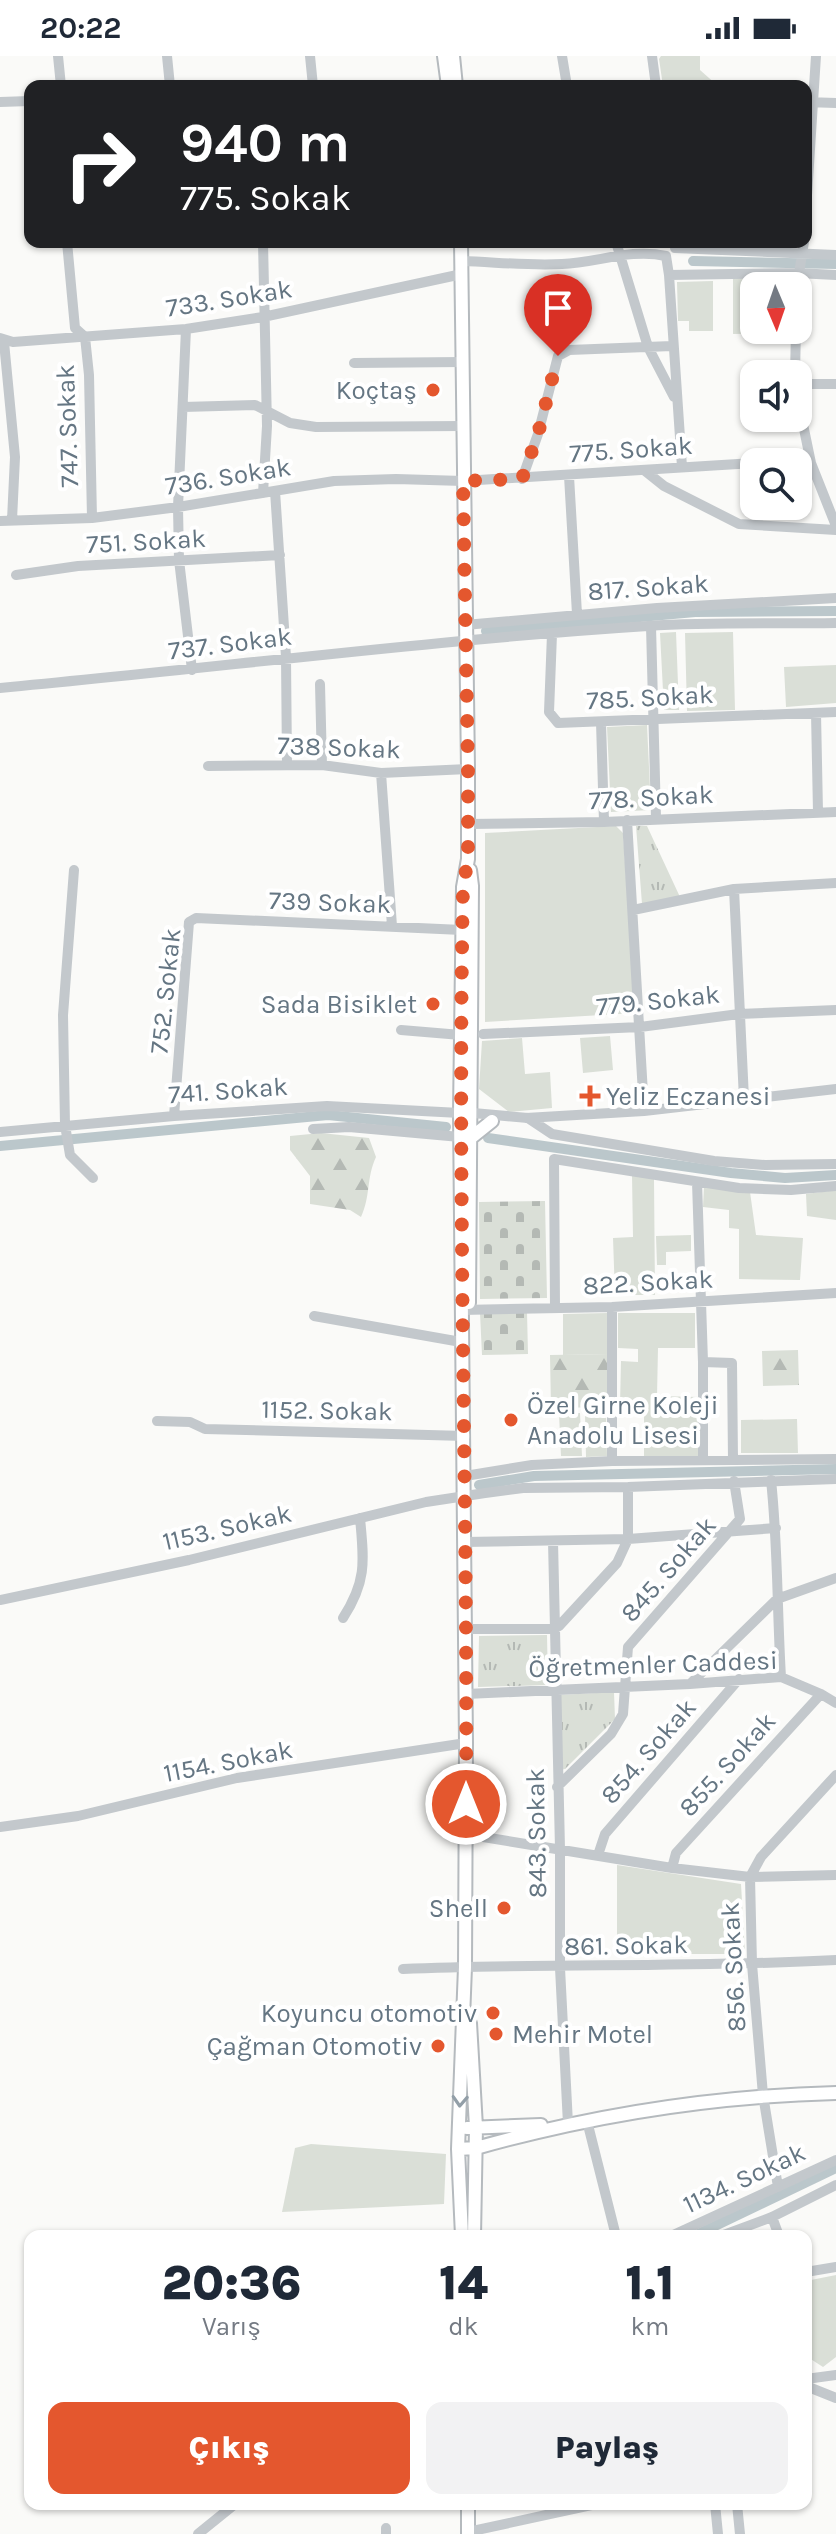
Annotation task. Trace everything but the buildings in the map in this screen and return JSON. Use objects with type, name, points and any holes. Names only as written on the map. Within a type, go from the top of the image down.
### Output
[{"type":"main road","points":[[444,56],[447,80]]},
{"type":"main road","points":[[453,56],[455,80]]},
{"type":"main road","points":[[461,248],[468,859],[472,886],[464,1363],[465,1967],[458,2149],[462,2230]]},
{"type":"main road","points":[[466,1117],[461,1035],[463,887],[468,859]]},
{"type":"main road","points":[[466,1137],[492,1121]]},
{"type":"main road","points":[[464,1363],[461,1342],[465,1310]]},
{"type":"main road","points":[[465,1967],[476,2127],[474,2230]]},
{"type":"main road","points":[[458,2149],[476,2148],[587,2121],[763,2095],[836,2093]]},
{"type":"main road","points":[[474,2094],[483,2113],[492,2122],[504,2127]]},
{"type":"main road","points":[[459,2128],[568,2124]]},
{"type":"main road","points":[[475,2178],[488,2152],[502,2141]]},
{"type":"main road","points":[[468,2510],[468,2533]]},
{"type":"street","points":[[58,56],[60,80]]},
{"type":"street","points":[[167,56],[169,80]]},
{"type":"street","points":[[310,56],[312,80]]},
{"type":"street","points":[[562,56],[566,80]]},
{"type":"street","points":[[652,56],[655,80]]},
{"type":"street","points":[[812,87],[816,56]]},
{"type":"street","points":[[0,102],[24,101]]},
{"type":"street","points":[[812,102],[836,103]]},
{"type":"street","name":"747. Sokak","points":[[68,248],[75,328],[85,337],[89,375],[92,518]]},
{"type":"street","points":[[263,248],[267,426],[263,493]]},
{"type":"street","points":[[618,248],[648,347],[676,401]]},
{"type":"street","name":"733. Sokak","points":[[2,340],[186,329],[263,317],[462,268],[563,264],[672,249],[738,248]]},
{"type":"street","points":[[797,272],[803,248]]},
{"type":"street","name":"733. Sokak","points":[[807,248],[836,255]]},
{"type":"street","points":[[672,249],[669,275],[672,346],[682,467]]},
{"type":"street","points":[[669,275],[740,274]]},
{"type":"street","points":[[812,274],[836,275]]},
{"type":"street","points":[[186,329],[178,507],[179,560],[192,670]]},
{"type":"street","points":[[2,340],[15,457],[6,521]]},
{"type":"street","points":[[522,479],[538,434],[558,356],[569,350],[672,346]]},
{"type":"street","points":[[354,363],[462,362]]},
{"type":"street","points":[[812,384],[836,384]]},
{"type":"street","points":[[183,407],[255,405],[290,423],[316,427],[462,426]]},
{"type":"street","name":"775. Sokak","points":[[463,481],[740,464]]},
{"type":"street","points":[[644,470],[664,486],[739,524],[836,528],[812,466]]},
{"type":"street","points":[[569,476],[577,614]]},
{"type":"street","name":"736. Sokak","points":[[6,521],[92,518],[349,480],[463,481]]},
{"type":"street","points":[[275,491],[286,657],[287,765]]},
{"type":"street","name":"751. Sokak","points":[[16,575],[78,566],[280,555]]},
{"type":"street","name":"817. Sokak","points":[[465,625],[766,600],[836,598]]},
{"type":"street","name":"737. Sokak","points":[[0,688],[192,670],[286,657],[651,626],[836,623]]},
{"type":"street","points":[[651,626],[656,818]]},
{"type":"street","name":"785. Sokak","points":[[552,634],[549,712],[558,723],[836,712]]},
{"type":"street","points":[[320,684],[322,765]]},
{"type":"street","points":[[816,713],[818,812]]},
{"type":"street","points":[[601,722],[604,822]]},
{"type":"street","name":"738 Sokak","points":[[208,766],[322,765],[381,773],[468,769]]},
{"type":"street","points":[[381,773],[392,926]]},
{"type":"street","name":"778. Sokak","points":[[468,824],[604,822],[836,812]]},
{"type":"street","points":[[627,820],[644,1111]]},
{"type":"street","points":[[74,870],[63,1015],[65,1125],[70,1155],[93,1178]]},
{"type":"street","points":[[633,910],[734,889],[836,883]]},
{"type":"street","points":[[734,889],[744,1099]]},
{"type":"street","name":"739 Sokak","points":[[196,918],[462,930]]},
{"type":"street","name":"752. Sokak","points":[[174,1116],[189,922],[196,918]]},
{"type":"street","name":"779. Sokak","points":[[483,1034],[640,1027],[739,1014],[836,1010]]},
{"type":"street","points":[[401,1030],[461,1035]]},
{"type":"street","points":[[466,1117],[492,1121],[644,1111],[836,1089]]},
{"type":"street","name":"741. Sokak","points":[[0,1132],[327,1106],[466,1117]]},
{"type":"street","points":[[466,1117],[528,1118],[552,1134],[714,1161],[765,1165],[836,1164]]},
{"type":"street","points":[[313,1129],[378,1129],[466,1137]]},
{"type":"street","points":[[555,1308],[554,1159],[762,1190],[836,1186]]},
{"type":"street","points":[[697,1182],[703,1460]]},
{"type":"street","name":"822. Sokak","points":[[465,1310],[612,1307],[836,1293]]},
{"type":"street","points":[[612,1307],[612,1461]]},
{"type":"street","points":[[314,1316],[461,1342]]},
{"type":"street","points":[[703,1362],[732,1363],[733,1460]]},
{"type":"street","name":"1152. Sokak","points":[[157,1421],[190,1422],[205,1429],[465,1436]]},
{"type":"street","points":[[465,1476],[532,1465],[612,1461],[836,1459]]},
{"type":"street","name":"1153. Sokak","points":[[0,1600],[189,1560],[426,1502],[523,1488],[836,1479]]},
{"type":"street","points":[[771,1480],[776,1528],[781,1677]]},
{"type":"street","name":"845. Sokak","points":[[557,1787],[611,1734],[623,1714],[628,1647],[740,1519],[734,1481]]},
{"type":"street","points":[[466,1629],[554,1629],[617,1563],[628,1539],[628,1487]]},
{"type":"street","points":[[343,1618],[357,1596],[363,1575],[360,1518]]},
{"type":"street","points":[[465,1542],[628,1539],[776,1528]]},
{"type":"street","name":"843. Sokak","points":[[553,1541],[560,1968],[568,2124]]},
{"type":"street","points":[[690,1684],[777,1599],[836,1578]]},
{"type":"street","name":"Öğretmenler Caddesi","points":[[466,1694],[781,1677],[836,1703]]},
{"type":"street","name":"854. Sokak","points":[[598,1855],[605,1834],[739,1679]]},
{"type":"street","name":"855. Sokak","points":[[672,1868],[676,1853],[821,1694]]},
{"type":"street","name":"1154. Sokak","points":[[0,1827],[78,1816],[237,1778],[466,1743]]},
{"type":"street","name":"856. Sokak","points":[[778,2187],[763,2095],[752,1964],[750,1877],[761,1857],[836,1775]]},
{"type":"street","points":[[465,1834],[672,1868],[750,1877],[836,1875]]},
{"type":"street","name":"861. Sokak","points":[[403,1969],[836,1960]]},
{"type":"street","points":[[587,2121],[614,2230]]},
{"type":"street","name":"1134. Sokak","points":[[684,2230],[836,2160]]},
{"type":"street","points":[[737,2230],[772,2217],[836,2185]]},
{"type":"street","points":[[772,2217],[777,2230]]},
{"type":"street","points":[[812,2271],[836,2267]]},
{"type":"street","points":[[812,2378],[836,2375]]},
{"type":"street","points":[[812,2388],[836,2398]]},
{"type":"street","points":[[198,2534],[228,2510]]},
{"type":"street","points":[[468,2533],[567,2510]]},
{"type":"street","points":[[716,2510],[718,2534]]},
{"type":"street","points":[[738,2510],[740,2534]]},
{"type":"green space","points":[[661,56],[700,56],[700,70],[711,80],[662,80]]},
{"type":"green space","points":[[733,278],[740,278],[740,334],[733,334]]},
{"type":"green space","points":[[713,281],[713,331],[689,331],[689,321],[678,321],[677,282]]},
{"type":"green space","points":[[676,632],[679,710],[664,710],[660,633]]},
{"type":"green space","points":[[733,632],[735,710],[687,711],[685,633]]},
{"type":"green space","points":[[836,665],[836,703],[786,707],[784,667]]},
{"type":"green space","points":[[647,725],[651,810],[611,812],[607,727]]},
{"type":"green space","points":[[616,826],[623,833],[635,1013],[485,1022],[485,833]]},
{"type":"green space","points":[[636,826],[647,826],[680,897],[642,904]]},
{"type":"green space","points":[[610,1036],[613,1070],[583,1073],[580,1038]]},
{"type":"green space","points":[[522,1038],[525,1074],[550,1072],[552,1108],[509,1112],[479,1089],[482,1041]]},
{"type":"green space","points":[[321,1133],[369,1138],[376,1157],[361,1217],[350,1210],[310,1204],[310,1176],[290,1150],[290,1136]]},
{"type":"green space","points":[[632,1175],[654,1179],[655,1295],[615,1295],[613,1238],[633,1237]]},
{"type":"green space","points":[[704,1186],[750,1192],[756,1235],[803,1238],[800,1280],[739,1279],[739,1229],[729,1228],[729,1210],[703,1207]]},
{"type":"green space","points":[[836,1190],[836,1220],[807,1216],[806,1194]]},
{"type":"green space","points":[[545,1201],[547,1298],[480,1299],[479,1202]]},
{"type":"green space","points":[[691,1235],[691,1251],[666,1252],[666,1265],[657,1265],[656,1236]]},
{"type":"green space","points":[[527,1312],[528,1354],[482,1355],[480,1313]]},
{"type":"green space","points":[[608,1313],[608,1354],[563,1355],[563,1314]]},
{"type":"green space","points":[[618,1313],[695,1313],[695,1348],[658,1348],[657,1396],[699,1397],[699,1456],[644,1456],[644,1406],[620,1405],[621,1361],[638,1362],[638,1349],[618,1348]]},
{"type":"green space","points":[[798,1350],[799,1385],[763,1386],[762,1351]]},
{"type":"green space","points":[[608,1354],[609,1407],[551,1408],[550,1355]]},
{"type":"green space","points":[[580,1413],[582,1456],[561,1456],[559,1414]]},
{"type":"green space","points":[[606,1413],[607,1456],[586,1457],[585,1414]]},
{"type":"green space","points":[[797,1419],[798,1453],[741,1453],[741,1420]]},
{"type":"green space","points":[[547,1635],[548,1685],[478,1687],[479,1636]]},
{"type":"green space","points":[[614,1692],[615,1719],[565,1769],[559,1770],[560,1695]]},
{"type":"green space","points":[[617,1865],[741,1884],[745,1954],[617,1954]]},
{"type":"green space","points":[[311,2144],[446,2154],[444,2204],[282,2212],[295,2148]]},
{"type":"green space","points":[[836,2275],[836,2357],[823,2367],[812,2360],[812,2280]]},
{"type":"waterway","points":[[693,261],[836,264]]},
{"type":"waterway","points":[[486,631],[695,612],[836,611]]},
{"type":"waterway","points":[[0,1146],[328,1115],[446,1127]]},
{"type":"waterway","points":[[488,1138],[731,1173],[785,1178],[836,1175]]},
{"type":"waterway","points":[[479,1485],[534,1476],[836,1469]]},
{"type":"waterway","points":[[707,2230],[836,2168]]},
{"type":"place","name":"Koçtaş","points":[[433,390]]},
{"type":"place","name":"Sada Bisiklet","points":[[433,1004]]},
{"type":"place","name":"Yeliz Eczanesi","points":[[590,1096]]},
{"type":"place","name":"Özel Girne Koleji Anadolu Lisesi","points":[[511,1420]]},
{"type":"place","name":"Shell","points":[[504,1908]]},
{"type":"place","name":"Koyuncu otomotiv","points":[[493,2013]]},
{"type":"place","name":"Mehir Motel","points":[[496,2034]]},
{"type":"place","name":"Çağman Otomotiv","points":[[438,2046]]},
{"type":"route","points":[[466,1804],[460,1113],[463,887],[468,859],[463,481],[522,479],[538,434],[558,356]]}]
